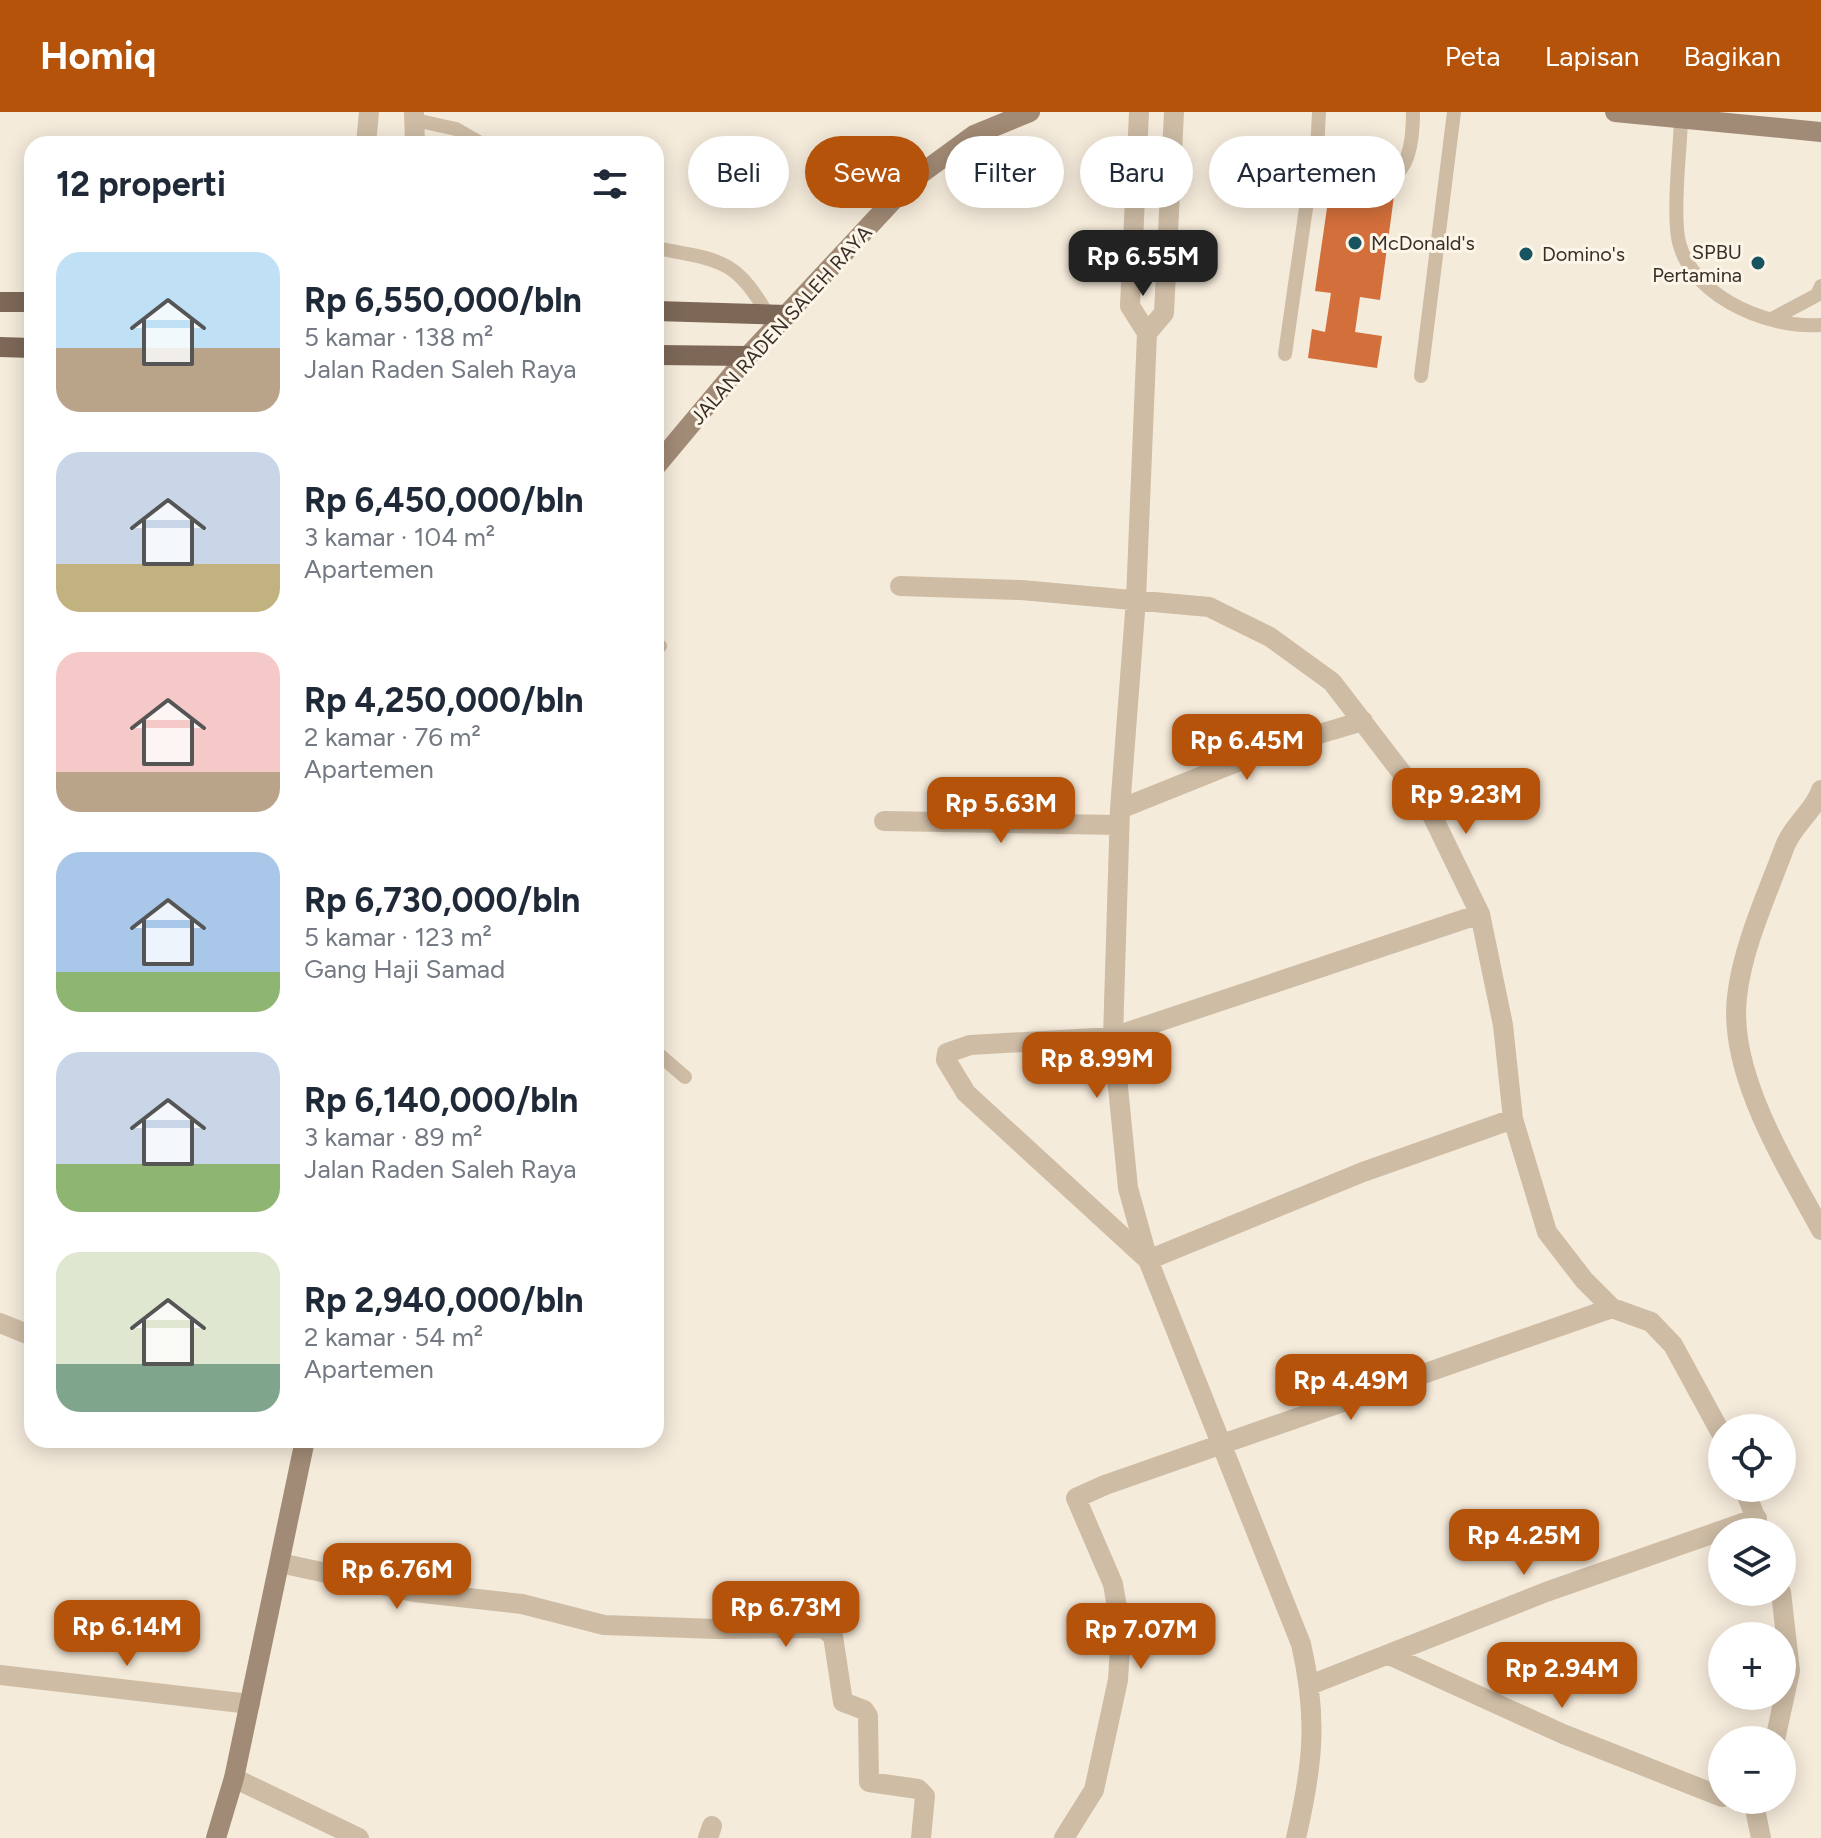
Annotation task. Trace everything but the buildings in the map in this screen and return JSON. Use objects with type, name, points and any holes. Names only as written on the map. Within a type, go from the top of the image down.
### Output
[{"type":"main road","name":"JALAN RADEN SALEH RAYA","points":[[664,456],[748,356],[777,315],[911,181],[974,135],[1030,112]]},
{"type":"main road","points":[[1615,112],[1821,132]]},
{"type":"main road","points":[[0,302],[24,302]]},
{"type":"main road","points":[[664,311],[777,315]]},
{"type":"main road","points":[[0,347],[24,348]]},
{"type":"main road","points":[[664,355],[748,356]]},
{"type":"main road","points":[[216,1838],[234,1778],[303,1448]]},
{"type":"street","points":[[367,136],[369,112]]},
{"type":"street","points":[[1139,112],[1130,306],[1147,333],[1136,599],[1119,817],[1113,1037],[1128,1188],[1148,1260],[1301,1644],[1310,1685],[1313,1758],[1296,1838]]},
{"type":"street","points":[[1147,333],[1164,313],[1174,112]]},
{"type":"street","points":[[414,116],[415,136]]},
{"type":"street","points":[[900,586],[1136,599],[1209,607],[1270,637],[1332,682],[1428,807],[1480,914],[1503,1025],[1513,1119],[1547,1232],[1584,1280],[1612,1308],[1651,1322],[1673,1345],[1711,1414]]},
{"type":"street","points":[[884,821],[1119,817],[1272,748],[1363,721]]},
{"type":"street","points":[[1821,792],[1788,838],[1757,920],[1736,998],[1743,1065],[1766,1128],[1821,1230]]},
{"type":"street","points":[[1148,1260],[966,1093],[946,1060],[947,1053],[954,1048],[970,1045],[1113,1037],[1480,914]]},
{"type":"street","points":[[1148,1260],[1363,1172],[1513,1119]]},
{"type":"street","points":[[1064,1838],[1094,1790],[1118,1680],[1121,1631],[1113,1584],[1076,1498],[1612,1308]]},
{"type":"street","points":[[0,1323],[24,1333]]},
{"type":"street","points":[[1310,1685],[1546,1592],[1708,1541]]},
{"type":"street","points":[[280,1563],[414,1592],[522,1604],[604,1625],[716,1629],[823,1628],[833,1636],[843,1702],[864,1710],[868,1716],[869,1782],[918,1789],[925,1796],[921,1838]]},
{"type":"street","points":[[1778,1726],[1790,1671],[1783,1606]]},
{"type":"street","points":[[1389,1655],[1563,1734],[1708,1791]]},
{"type":"street","points":[[0,1675],[250,1704]]},
{"type":"street","points":[[234,1778],[359,1838]]},
{"type":"street","points":[[1757,1814],[1761,1838]]},
{"type":"lane","points":[[1318,136],[1319,112]]},
{"type":"lane","points":[[1405,166],[1413,139],[1413,112]]},
{"type":"lane","points":[[1421,376],[1454,112]]},
{"type":"lane","points":[[414,116],[468,136]]},
{"type":"lane","points":[[1681,118],[1677,231],[1690,269],[1729,304],[1772,319],[1821,325]]},
{"type":"lane","points":[[1285,354],[1306,208]]},
{"type":"lane","points":[[664,250],[731,267],[750,283],[777,315]]},
{"type":"lane","points":[[1772,319],[1817,295],[1821,286]]},
{"type":"lane","points":[[664,1059],[685,1077]]},
{"type":"place","name":"McDonald's","points":[[1355,243]]},
{"type":"place","name":"Domino's","points":[[1526,254]]},
{"type":"place","name":"SPBU Pertamina","points":[[1758,263]]}]
